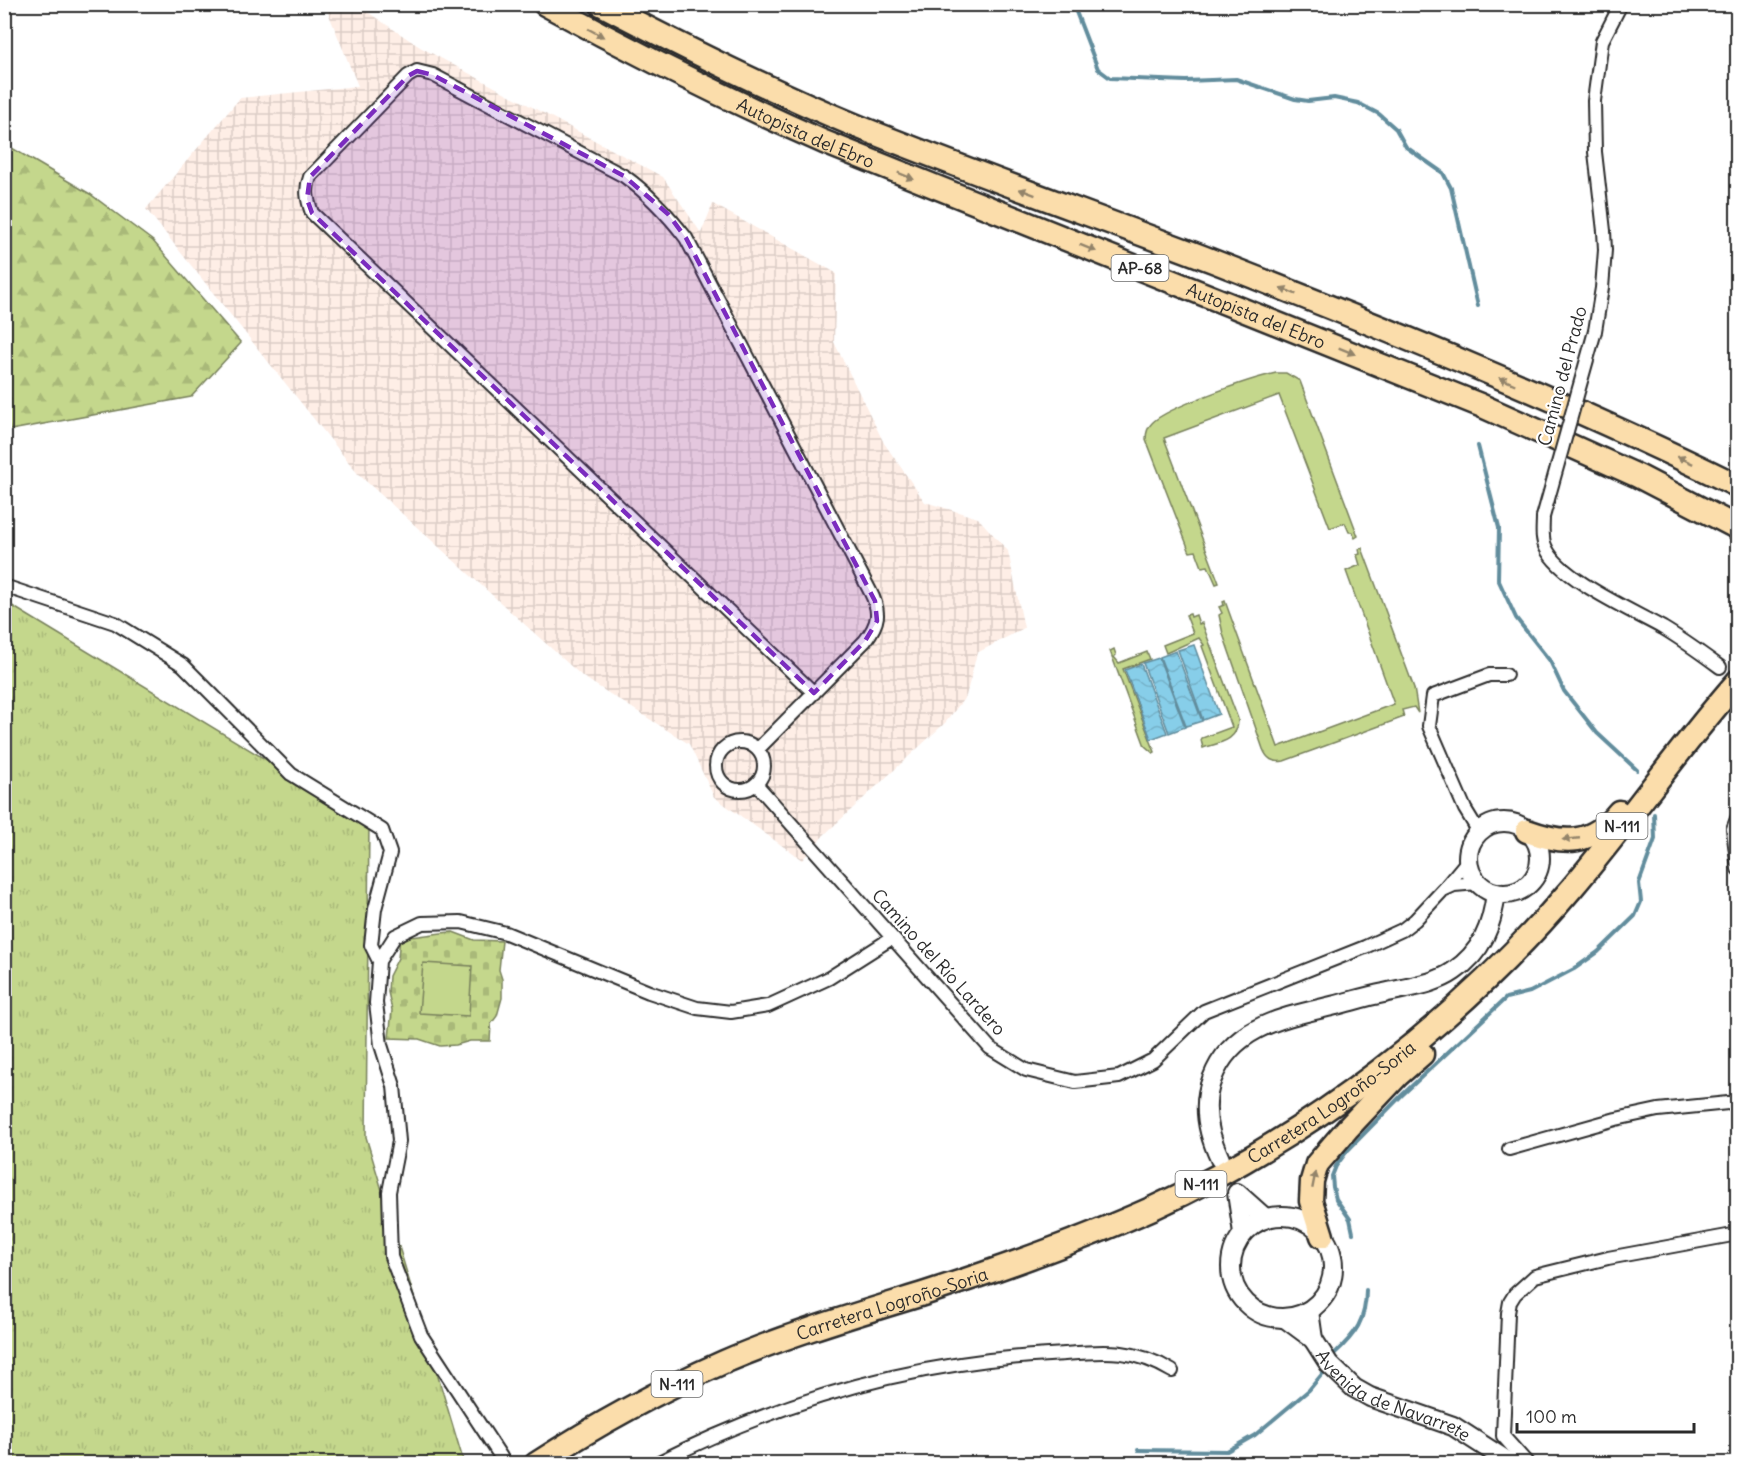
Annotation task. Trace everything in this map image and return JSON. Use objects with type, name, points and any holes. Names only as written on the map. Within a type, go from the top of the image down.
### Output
[{"type":"highway","name":"Autopista del Ebro","points":[[545,4],[678,74],[824,142],[1469,401],[1638,476],[1737,528]]},
{"type":"highway","name":"Autopista del Ebro","points":[[601,4],[720,65],[846,121],[1384,330],[1589,417],[1737,486]]},
{"type":"highway","name":"Carretera Logroño-Soria","points":[[536,1464],[607,1419],[726,1361],[828,1323],[987,1273],[1071,1243],[1155,1207],[1240,1163],[1321,1112],[1429,1030],[1495,970],[1569,892],[1719,703],[1729,674]]},
{"type":"highway","points":[[1527,831],[1562,840],[1576,840],[1598,832],[1614,817],[1684,732],[1698,718],[1719,703]]},
{"type":"highway","points":[[1322,1236],[1311,1201],[1312,1181],[1317,1164],[1325,1152],[1398,1075],[1455,1025],[1512,969],[1540,935],[1569,892]]},
{"type":"street","name":"Camino del Prado","points":[[1621,4],[1602,41],[1594,100],[1594,152],[1605,250],[1602,288],[1595,331],[1543,517],[1543,541],[1546,549],[1562,568],[1612,602],[1691,646],[1729,674]]},
{"type":"street","points":[[758,749],[814,693],[865,642],[877,621],[875,601],[686,238],[668,214],[649,195],[624,176],[433,75],[417,71],[408,76],[310,177],[306,187],[312,213],[814,693]]},
{"type":"street","points":[[4,586],[115,623],[183,665],[291,774],[382,830],[390,852],[375,909],[371,945],[379,961]]},
{"type":"street","points":[[1479,832],[1465,809],[1429,726],[1433,696],[1489,675],[1506,675]]},
{"type":"street","points":[[743,741],[758,749],[763,755],[764,771],[756,784],[749,789],[731,789],[718,777],[716,760],[726,745],[743,741]]},
{"type":"street","name":"Camino del Río Lardero","points":[[756,784],[990,1048],[1026,1070],[1075,1082],[1119,1077],[1153,1060],[1204,1011],[1402,930],[1415,920],[1468,860]]},
{"type":"street","points":[[1737,816],[1733,829],[1737,868]]},
{"type":"street","points":[[1503,822],[1516,824],[1527,831],[1536,842],[1540,855],[1536,875],[1527,885],[1516,892],[1496,893],[1478,883],[1471,872],[1468,860],[1472,842],[1479,832],[1490,825],[1503,822]]},
{"type":"street","points":[[1443,890],[1454,885],[1478,883]]},
{"type":"street","points":[[1220,1159],[1213,1143],[1207,1118],[1208,1090],[1215,1071],[1228,1049],[1249,1033],[1273,1022],[1444,977],[1471,957],[1481,944],[1491,922],[1496,893]]},
{"type":"street","points":[[501,1457],[422,1335],[391,1257],[389,1192],[399,1141],[394,1086],[381,1045],[376,1003],[379,961],[395,936],[422,923],[461,922],[506,933],[650,992],[697,1008],[731,1012],[768,1006],[829,978],[892,938]]},
{"type":"street","points":[[1509,1149],[1616,1119],[1658,1110],[1737,1102]]},
{"type":"street","points":[[1243,1233],[1234,1188],[1265,1218]]},
{"type":"street","points":[[1283,1216],[1293,1217],[1311,1225],[1322,1236],[1332,1256],[1332,1276],[1326,1294],[1309,1311],[1286,1319],[1257,1313],[1249,1307],[1233,1284],[1230,1266],[1233,1249],[1243,1233],[1265,1218],[1283,1216]]},
{"type":"street","points":[[1528,1464],[1503,1436],[1508,1313],[1510,1302],[1523,1285],[1535,1276],[1608,1258],[1737,1234]]},
{"type":"street","points":[[1309,1311],[1313,1339]]},
{"type":"street","points":[[1286,1319],[1313,1339]]},
{"type":"street","name":"Avenida de Navarrete","points":[[1313,1339],[1329,1364],[1354,1388],[1370,1397],[1453,1426],[1512,1464]]},
{"type":"street","points":[[655,1464],[720,1433],[809,1400],[864,1384],[943,1367],[1039,1355],[1116,1352],[1148,1358],[1172,1371]]},
{"type":"highlighted area","points":[[417,71],[433,75],[624,176],[668,214],[686,238],[875,601],[877,621],[865,641],[814,693],[312,213],[307,199],[310,177],[408,76]]},
{"type":"shaded area","points":[[325,5],[357,5],[420,47],[663,177],[701,233],[713,204],[836,273],[834,342],[884,443],[925,502],[978,518],[1008,551],[1024,628],[977,653],[966,696],[945,723],[825,834],[802,860],[714,797],[689,744],[583,677],[358,474],[146,209],[240,98],[358,86]]},
{"type":"green space","points":[[5,144],[90,194],[153,241],[241,343],[191,397],[5,431]]},
{"type":"green space","points":[[1276,373],[1286,373],[1300,381],[1358,536],[1355,538],[1352,532],[1349,532],[1345,523],[1330,528],[1279,395],[1164,438],[1219,583],[1216,584],[1208,566],[1202,567],[1196,551],[1190,552],[1189,550],[1146,439],[1147,431],[1152,423],[1174,409]]},
{"type":"green space","points":[[1362,548],[1414,688],[1418,713],[1414,707],[1402,710],[1404,717],[1284,761],[1274,761],[1266,755],[1263,749],[1223,634],[1219,615],[1222,613],[1219,607],[1224,605],[1225,601],[1278,747],[1394,704],[1346,571],[1360,565],[1357,555],[1360,554],[1359,549]]},
{"type":"green space","points":[[4,601],[369,822],[366,1137],[464,1463],[5,1463]]},
{"type":"green space","points":[[1190,614],[1191,617],[1196,615],[1199,624],[1202,623],[1238,719],[1232,737],[1203,748],[1202,738],[1232,727],[1202,646],[1204,645],[1199,638],[1166,653],[1163,645],[1193,633],[1186,615]]},
{"type":"green space","points":[[1114,649],[1116,655],[1114,657],[1119,663],[1147,652],[1150,659],[1123,669],[1155,752],[1153,753],[1145,746],[1110,651]]},
{"type":"green space","points":[[453,932],[474,940],[502,941],[499,970],[502,979],[502,998],[497,1016],[491,1024],[490,1041],[470,1041],[440,1046],[419,1039],[389,1038],[392,1010],[388,992],[389,976],[398,958],[400,937]]},
{"type":"green space","points":[[423,963],[472,966],[469,1016],[419,1013]]},
{"type":"water","points":[[1194,645],[1219,714],[1203,720],[1178,650]]},
{"type":"water","points":[[1176,651],[1202,721],[1186,726],[1160,657]]},
{"type":"water","points":[[1159,658],[1185,727],[1169,733],[1143,663]]},
{"type":"water","points":[[1141,664],[1167,733],[1151,739],[1125,670]]},
{"type":"waterway","points":[[1073,4],[1098,69],[1110,78],[1186,81],[1236,79],[1295,99],[1308,101],[1334,98],[1358,103],[1379,114],[1396,129],[1406,147],[1443,173],[1451,188],[1478,306]]},
{"type":"waterway","points":[[1478,446],[1499,528],[1498,579],[1516,618],[1550,661],[1564,691],[1597,733],[1637,770]]},
{"type":"waterway","points":[[1353,1233],[1350,1219],[1336,1199],[1332,1176],[1336,1166],[1347,1151],[1401,1096],[1506,998],[1530,992],[1574,969],[1598,952],[1635,916],[1641,902],[1639,883],[1655,839],[1654,814]]},
{"type":"waterway","points":[[1334,1354],[1358,1326],[1364,1310],[1366,1290]]},
{"type":"waterway","points":[[1138,1450],[1227,1451],[1255,1435],[1309,1390],[1323,1373]]}]
